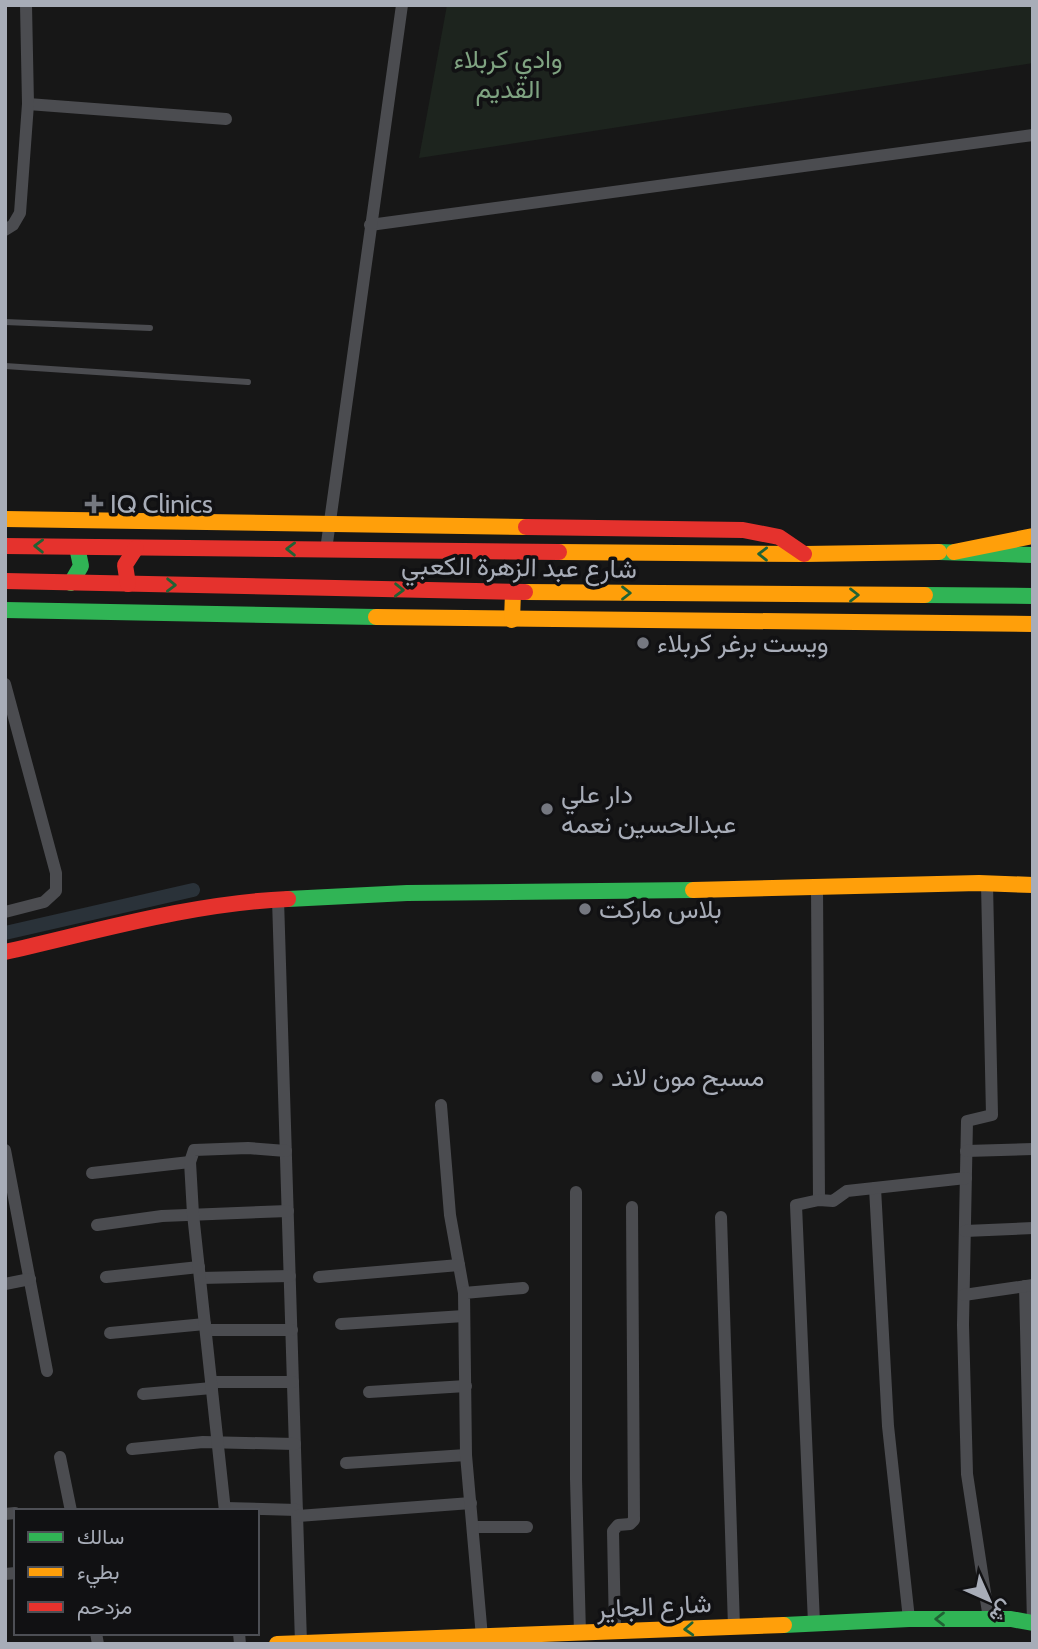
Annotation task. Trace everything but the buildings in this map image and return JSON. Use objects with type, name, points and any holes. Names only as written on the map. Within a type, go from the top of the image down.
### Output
[{"type":"main road","points":[[5,519],[743,530],[779,537],[804,554]]},
{"type":"main road","points":[[954,552],[1033,537]]},
{"type":"main road","name":"شارع عبد الزهرة الكعبي","points":[[5,546],[804,554],[954,552],[1033,555]]},
{"type":"main road","points":[[71,583],[81,566],[80,553],[76,547]]},
{"type":"main road","points":[[128,584],[124,564],[136,548]]},
{"type":"main road","name":"شارع عبد الزهرة الكعبي","points":[[5,580],[513,592],[1033,596]]},
{"type":"main road","points":[[512,620],[513,592]]},
{"type":"main road","points":[[5,610],[512,620],[1033,624]]},
{"type":"main road","points":[[5,952],[175,914],[261,900],[407,893],[1033,885]]},
{"type":"main road","name":"شارع الجاير","points":[[277,1644],[909,1619],[989,1619],[1033,1623]]},
{"type":"street","points":[[5,230],[13,225],[20,213],[28,104],[26,5]]},
{"type":"street","points":[[326,550],[402,5]]},
{"type":"street","points":[[28,104],[226,119]]},
{"type":"street","points":[[370,225],[1033,135]]},
{"type":"street","points":[[5,684],[56,873],[56,891],[44,902],[5,912]]},
{"type":"street","points":[[987,884],[992,1115],[967,1121],[964,1295],[967,1474],[989,1619]]},
{"type":"street","points":[[817,887],[819,1200]]},
{"type":"street","points":[[278,899],[302,1643]]},
{"type":"street","points":[[441,1105],[450,1215],[464,1293],[466,1455],[482,1637]]},
{"type":"street","points":[[967,1151],[1033,1149]]},
{"type":"street","points":[[5,1150],[47,1371]]},
{"type":"street","points":[[225,1509],[193,1214],[190,1162],[194,1150],[286,1150]]},
{"type":"street","points":[[92,1173],[190,1162]]},
{"type":"street","points":[[814,1623],[796,1205],[819,1200],[833,1201],[847,1191],[966,1178]]},
{"type":"street","points":[[874,1188],[888,1426],[909,1619]]},
{"type":"street","points":[[576,1192],[576,1479],[580,1633]]},
{"type":"street","points":[[615,1632],[613,1531],[618,1525],[630,1524],[634,1520],[632,1207]]},
{"type":"street","points":[[97,1225],[193,1214],[288,1211]]},
{"type":"street","points":[[721,1217],[734,1626]]},
{"type":"street","points":[[965,1231],[1033,1228]]},
{"type":"street","points":[[318,1278],[459,1265]]},
{"type":"street","points":[[106,1277],[200,1272],[290,1276]]},
{"type":"street","points":[[5,1284],[30,1279]]},
{"type":"street","points":[[964,1295],[1029,1285],[1033,1623]]},
{"type":"street","points":[[464,1293],[523,1288]]},
{"type":"street","points":[[341,1324],[464,1316]]},
{"type":"street","points":[[110,1333],[205,1327],[292,1330]]},
{"type":"street","points":[[143,1394],[212,1385],[293,1382]]},
{"type":"street","points":[[369,1392],[466,1386]]},
{"type":"street","points":[[132,1449],[203,1442],[295,1444]]},
{"type":"street","points":[[346,1463],[466,1455]]},
{"type":"street","points":[[60,1457],[71,1509]]},
{"type":"street","points":[[259,1511],[297,1513],[471,1503]]},
{"type":"street","points":[[472,1527],[527,1527]]},
{"type":"lane","points":[[5,322],[150,328]]},
{"type":"lane","points":[[5,366],[248,382]]},
{"type":"green space","name":"وادي كربلاء القديم","points":[[447,5],[1033,5],[1033,63],[419,158]]},
{"type":"waterway","points":[[5,933],[193,890]]},
{"type":"traffic: fast","points":[[71,583],[81,566],[77,547]]},
{"type":"traffic: fast","points":[[939,552],[1033,555]]},
{"type":"traffic: fast","points":[[925,595],[1033,596]]},
{"type":"traffic: fast","points":[[5,610],[376,617]]},
{"type":"traffic: fast","points":[[288,899],[407,893],[693,890]]},
{"type":"traffic: fast","points":[[784,1625],[909,1619],[1011,1619],[1033,1623]]},
{"type":"traffic: slow","points":[[5,519],[526,527]]},
{"type":"traffic: slow","points":[[954,552],[1033,536]]},
{"type":"traffic: slow","points":[[559,552],[939,552]]},
{"type":"traffic: slow","points":[[512,620],[513,592]]},
{"type":"traffic: slow","points":[[525,592],[925,595]]},
{"type":"traffic: slow","points":[[376,617],[1033,624]]},
{"type":"traffic: slow","points":[[693,890],[979,883],[1033,885]]},
{"type":"traffic: slow","points":[[277,1644],[784,1625]]},
{"type":"traffic: jam","points":[[526,527],[743,530],[779,537],[804,554]]},
{"type":"traffic: jam","points":[[5,546],[559,552]]},
{"type":"traffic: jam","points":[[128,584],[125,565],[136,548]]},
{"type":"traffic: jam","points":[[5,581],[525,592]]},
{"type":"traffic: jam","points":[[5,952],[181,912],[288,899]]},
{"type":"place","name":"IQ Clinics","points":[[94,504]]},
{"type":"place","name":"ويست برغر كربلاء","points":[[643,643]]},
{"type":"place","name":"دار علي عبدالحسين نعمه","points":[[547,809]]},
{"type":"place","name":"بلاس ماركت","points":[[585,909]]},
{"type":"place","name":"مسبح مون لاند","points":[[597,1077]]}]
